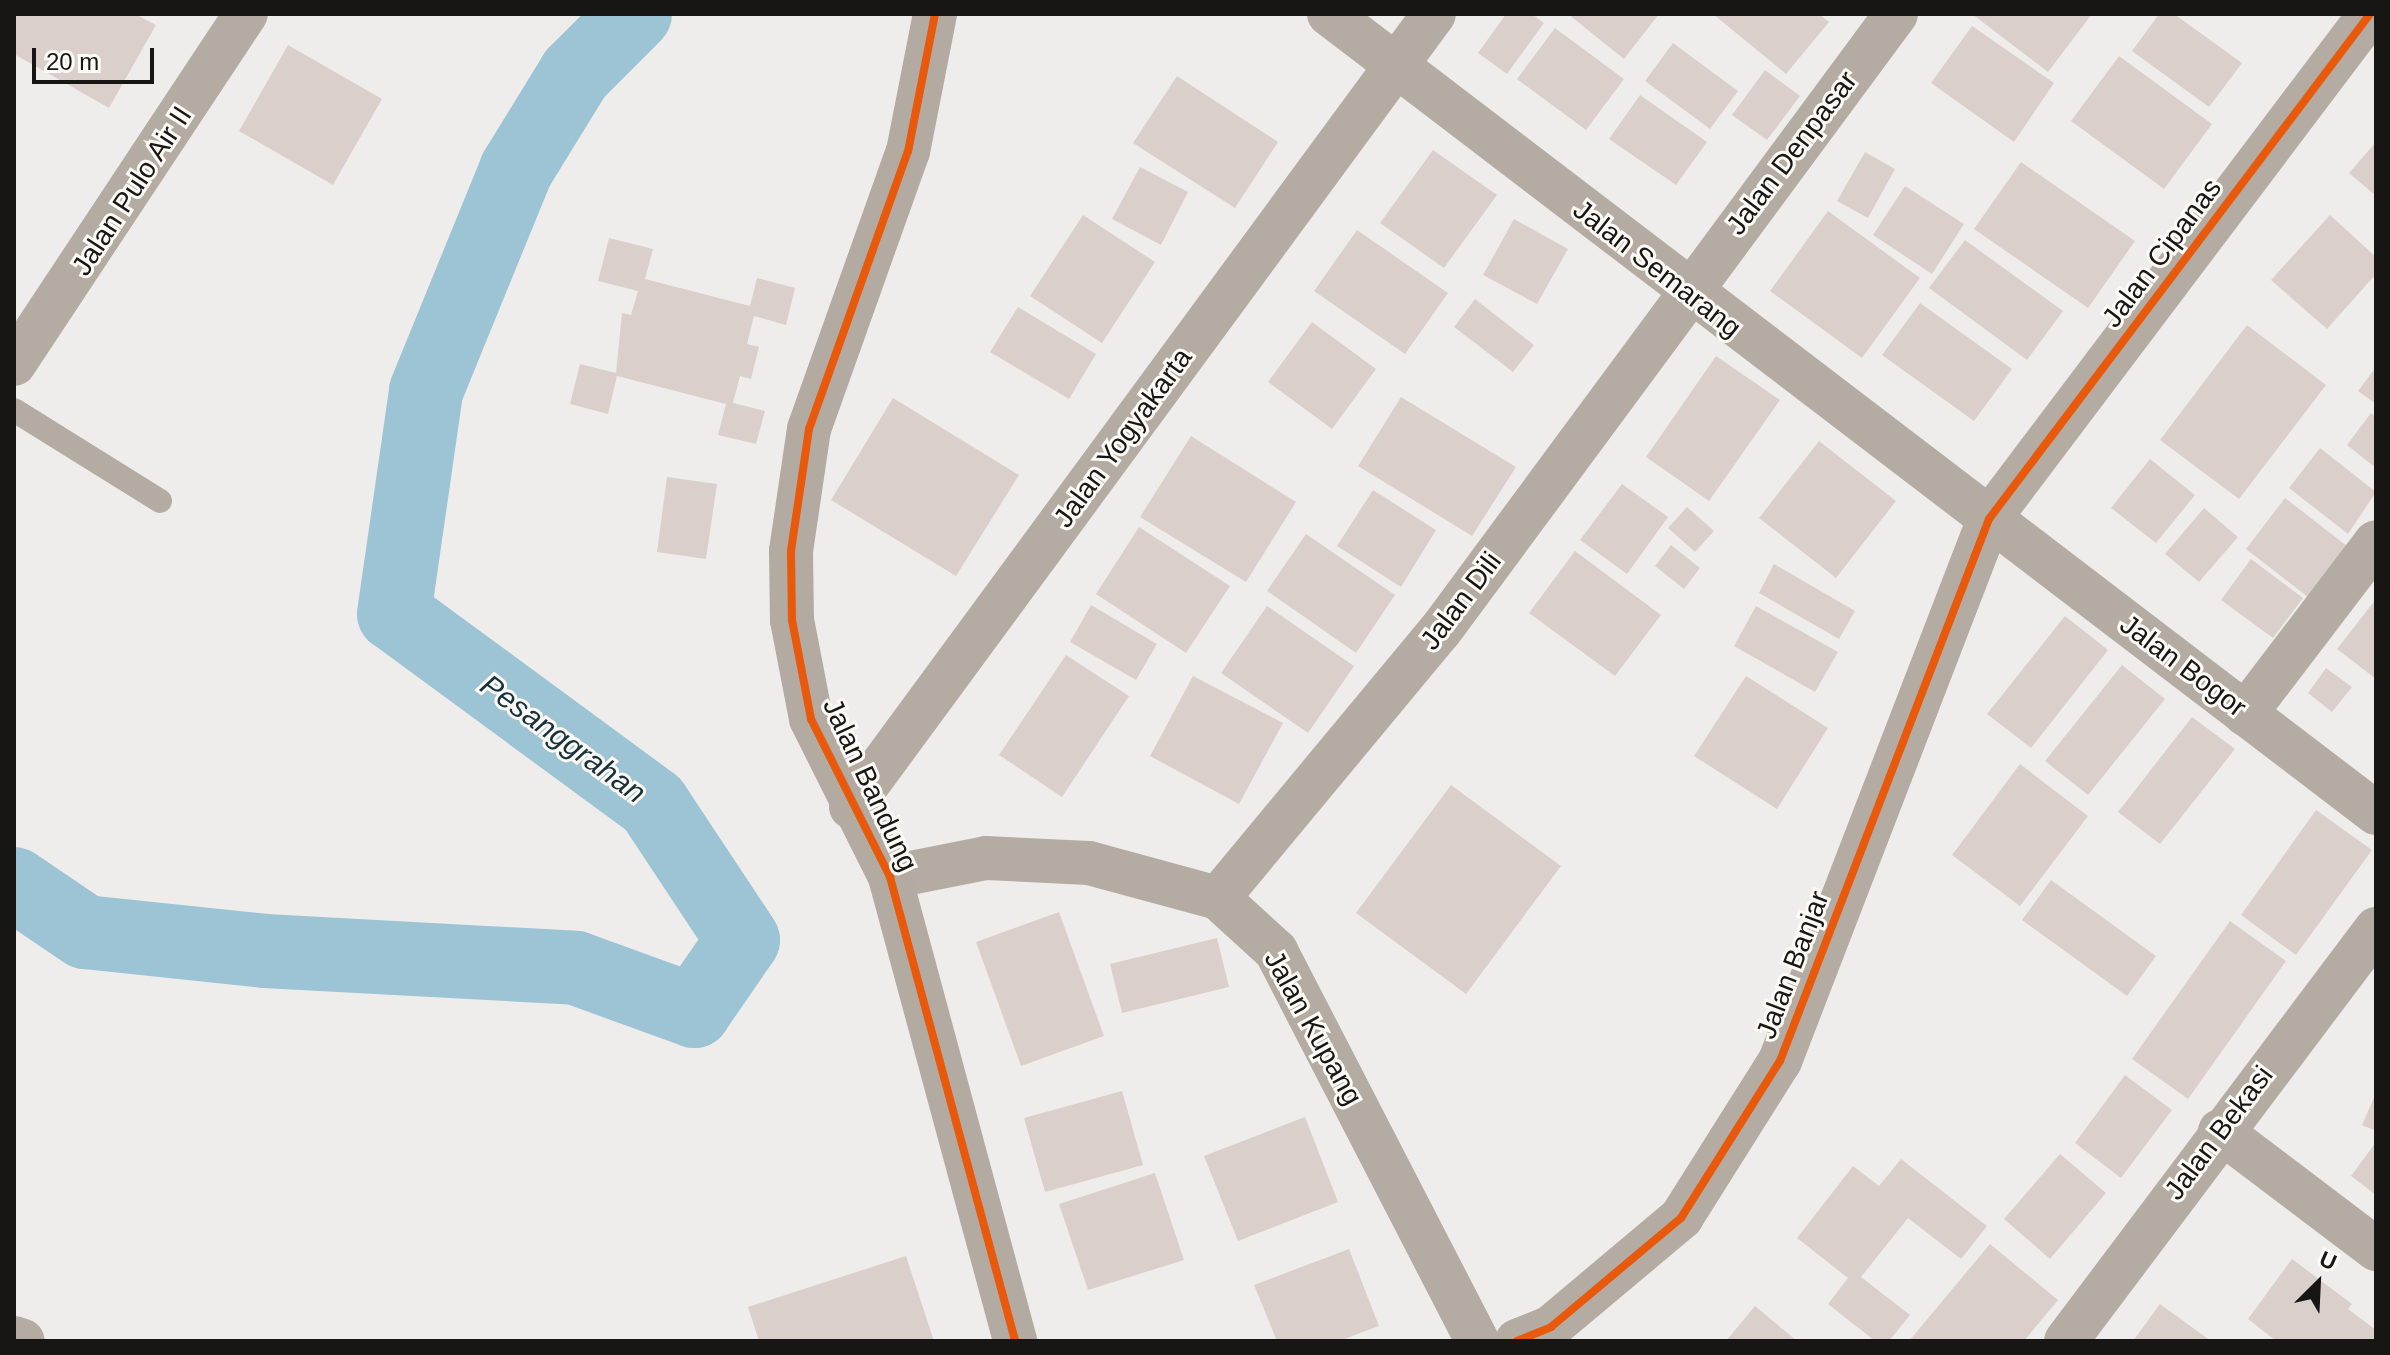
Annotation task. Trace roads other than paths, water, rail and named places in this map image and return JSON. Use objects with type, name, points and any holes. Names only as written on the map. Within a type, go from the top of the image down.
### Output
[{"type":"street","name":"Jalan Pulo Air II","points":[[14,364],[40,335],[246,14]]},
{"type":"street","name":"Jalan Bandung","points":[[935,14],[908,151],[809,429],[797,489],[791,551],[797,668],[851,807],[890,877],[1015,1341]]},
{"type":"street","name":"Jalan Semarang","points":[[1329,14],[1687,292],[1989,519]]},
{"type":"street","name":"Jalan Yogyakarta","points":[[851,807],[1434,14]]},
{"type":"street","name":"Jalan Denpasar","points":[[1687,292],[1896,14]]},
{"type":"street","name":"Jalan Cipanas","points":[[1989,519],[2370,14]]},
{"type":"street","name":"Jalan Dili","points":[[1218,898],[1440,631],[1687,292]]},
{"type":"street","name":"Jalan Bogor","points":[[1989,519],[2376,813]]},
{"type":"street","name":"Jalan Banjar","points":[[1517,1341],[1551,1327],[1681,1218],[1780,1061],[1989,519]]},
{"type":"street","points":[[2245,714],[2376,542]]},
{"type":"street","name":"Jalan Kupang","points":[[890,877],[986,858],[1089,863],[1218,898],[1276,951],[1477,1341]]},
{"type":"street","name":"Jalan Bekasi","points":[[2066,1341],[2220,1131],[2376,929]]},
{"type":"street","points":[[2220,1131],[2376,1249]]},
{"type":"street","points":[[14,1338],[23,1341]]},
{"type":"lane","points":[[14,410],[160,501]]},
{"type":"waterway","name":"Pesanggrahan","points":[[14,884],[85,932],[265,951],[576,968],[694,1011],[743,940],[653,804],[394,614],[426,391],[516,170],[575,74],[635,14]]}]
